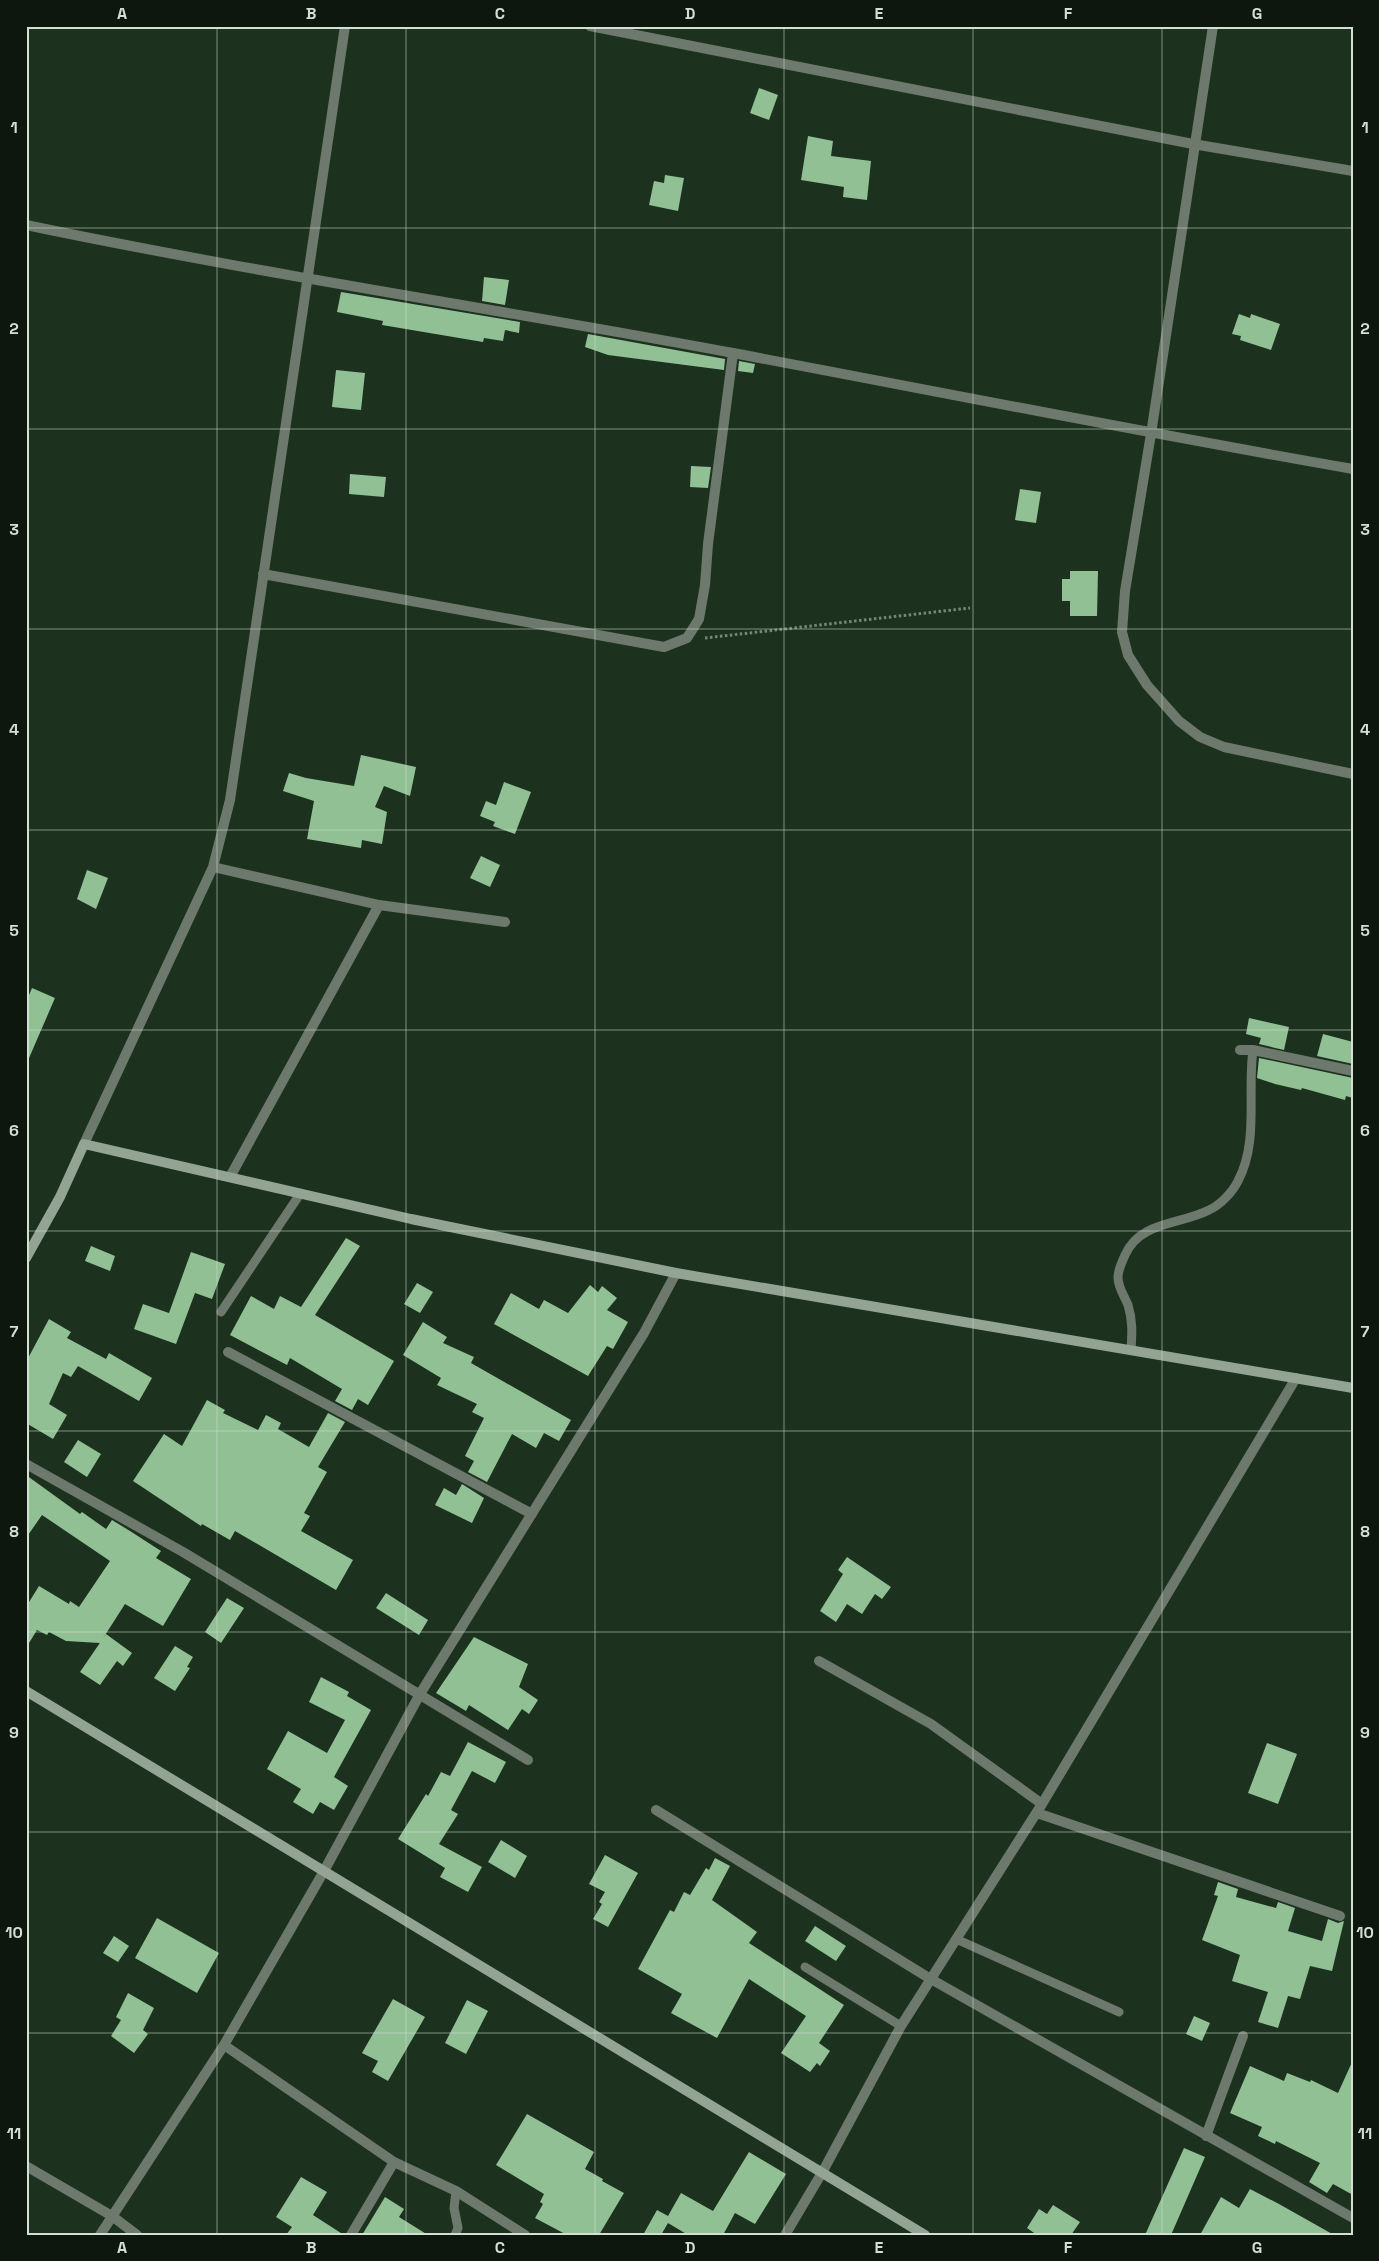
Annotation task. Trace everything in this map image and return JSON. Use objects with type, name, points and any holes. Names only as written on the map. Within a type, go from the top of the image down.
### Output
[{"type":"street","points":[[26,1258],[60,1197],[213,867],[230,800],[263,574],[310,278],[345,26]]},
{"type":"street","points":[[590,26],[1194,144],[1353,171]]},
{"type":"street","points":[[1213,26],[1151,434],[1125,591],[1122,632],[1128,655],[1147,685],[1179,721],[1200,738],[1224,747],[1353,774]]},
{"type":"street","points":[[26,225],[310,278],[733,353],[1151,434],[1353,469]]},
{"type":"street","points":[[263,574],[664,647],[687,638],[699,619],[706,586],[708,544],[733,353]]},
{"type":"street","points":[[213,867],[379,905],[505,922]]},
{"type":"street","points":[[230,1177],[379,905]]},
{"type":"street","points":[[1240,1050],[1253,1050],[1353,1071]]},
{"type":"street","points":[[84,1144],[300,1194],[676,1274],[1353,1388]]},
{"type":"street","points":[[100,2235],[224,2045],[324,1871],[420,1694],[644,1333],[676,1274]]},
{"type":"street","points":[[228,1352],[532,1514]]},
{"type":"street","points":[[785,2235],[823,2171],[929,1978],[1040,1808],[1296,1378]]},
{"type":"street","points":[[26,1464],[183,1552],[528,1760]]},
{"type":"street","points":[[818,1661],[931,1724],[1040,1808],[1340,1916]]},
{"type":"street","points":[[26,1691],[823,2171],[925,2235]]},
{"type":"street","points":[[656,1810],[929,1978],[1353,2218]]},
{"type":"street","points":[[1206,2136],[1243,2036]]},
{"type":"street","points":[[224,2045],[394,2162],[456,2191],[525,2235]]},
{"type":"street","points":[[351,2235],[394,2162]]},
{"type":"street","points":[[26,2166],[112,2216],[137,2235]]},
{"type":"lane","points":[[1131,1350],[1132,1324],[1127,1303],[1120,1292],[1118,1277],[1121,1263],[1127,1249],[1138,1237],[1155,1227],[1209,1210],[1226,1197],[1238,1182],[1246,1162],[1250,1133],[1250,1072],[1253,1050]]},
{"type":"lane","points":[[221,1312],[300,1194]]},
{"type":"lane","points":[[956,1939],[1119,2012]]},
{"type":"lane","points":[[805,1967],[901,2026]]},
{"type":"lane","points":[[455,2235],[458,2228],[454,2208],[456,2191]]},
{"type":"path","points":[[687,638],[718,638],[970,608]]},
{"type":"building","points":[[759,88],[778,95],[769,120],[750,113]]},
{"type":"building","points":[[808,136],[833,141],[831,156],[871,161],[867,200],[843,197],[844,187],[801,180]]},
{"type":"building","points":[[665,175],[684,178],[678,211],[649,205],[654,181],[664,183]]},
{"type":"building","points":[[484,277],[509,280],[505,305],[482,301]]},
{"type":"building","points":[[341,292],[520,322],[519,333],[505,330],[503,341],[484,338],[483,342],[382,325],[383,321],[337,312]]},
{"type":"building","points":[[1239,314],[1250,318],[1251,314],[1280,324],[1271,350],[1240,340],[1241,336],[1232,334]]},
{"type":"building","points":[[588,334],[725,359],[724,370],[608,355],[585,347]]},
{"type":"building","points":[[739,361],[755,364],[753,373],[738,371]]},
{"type":"building","points":[[336,370],[365,373],[361,410],[332,407]]},
{"type":"building","points":[[691,466],[711,467],[708,488],[690,487]]},
{"type":"building","points":[[350,474],[386,477],[384,497],[349,494]]},
{"type":"building","points":[[1020,489],[1041,492],[1036,523],[1015,520]]},
{"type":"building","points":[[1070,571],[1098,571],[1097,616],[1070,616],[1070,601],[1062,601],[1062,579],[1070,579]]},
{"type":"building","points":[[361,755],[416,767],[410,796],[384,786],[375,807],[387,812],[382,844],[362,840],[361,848],[307,839],[314,801],[283,791],[289,773],[306,778],[354,786]]},
{"type":"building","points":[[504,782],[531,792],[515,834],[493,826],[495,822],[480,816],[486,801],[496,805]]},
{"type":"building","points":[[481,856],[500,865],[490,887],[470,878]]},
{"type":"building","points":[[87,870],[108,878],[96,909],[77,899]]},
{"type":"building","points":[[32,988],[55,998],[26,1065],[26,1002]]},
{"type":"building","points":[[1249,1018],[1289,1027],[1284,1050],[1259,1044],[1261,1038],[1246,1034]]},
{"type":"building","points":[[1323,1034],[1353,1042],[1353,1064],[1317,1056]]},
{"type":"building","points":[[1259,1058],[1353,1078],[1353,1098],[1346,1096],[1345,1100],[1257,1078]]},
{"type":"building","points":[[346,1238],[360,1246],[315,1315],[394,1361],[368,1405],[358,1399],[352,1410],[335,1401],[342,1389],[290,1358],[287,1365],[230,1335],[251,1296],[274,1309],[280,1296],[301,1307]]},
{"type":"building","points":[[91,1246],[115,1256],[110,1271],[85,1261]]},
{"type":"building","points":[[191,1252],[225,1264],[212,1299],[195,1293],[176,1344],[134,1329],[143,1304],[169,1313]]},
{"type":"building","points":[[417,1283],[433,1292],[420,1313],[404,1304]]},
{"type":"building","points":[[590,1285],[598,1292],[602,1286],[617,1298],[607,1310],[628,1322],[613,1349],[607,1346],[588,1376],[494,1324],[511,1293],[539,1309],[544,1300],[568,1313]]},
{"type":"building","points":[[49,1319],[71,1332],[67,1338],[106,1359],[109,1353],[152,1378],[139,1401],[78,1366],[71,1377],[63,1373],[49,1404],[67,1415],[53,1439],[26,1423],[26,1362]]},
{"type":"building","points":[[423,1322],[447,1337],[443,1343],[474,1357],[471,1363],[571,1420],[559,1441],[544,1433],[536,1448],[512,1434],[487,1482],[468,1472],[474,1461],[465,1456],[484,1418],[472,1412],[477,1404],[437,1385],[441,1378],[403,1355]]},
{"type":"building","points":[[207,1400],[225,1410],[223,1413],[258,1430],[266,1415],[281,1423],[278,1429],[309,1447],[328,1413],[345,1422],[318,1467],[327,1472],[304,1513],[310,1516],[301,1531],[353,1560],[336,1590],[235,1531],[230,1540],[202,1524],[201,1526],[133,1481],[164,1434],[182,1446]]},
{"type":"building","points":[[78,1440],[101,1454],[87,1477],[64,1462]]},
{"type":"building","points":[[26,1475],[80,1514],[82,1512],[106,1529],[112,1520],[130,1531],[161,1551],[156,1558],[191,1579],[163,1626],[125,1604],[100,1643],[66,1641],[49,1632],[47,1635],[37,1630],[26,1648],[26,1607],[39,1586],[69,1604],[70,1601],[79,1607],[110,1561],[42,1515],[26,1538]]},
{"type":"building","points":[[462,1484],[484,1498],[472,1523],[435,1505],[444,1488],[456,1495]]},
{"type":"building","points":[[847,1557],[891,1587],[882,1599],[875,1594],[862,1614],[847,1604],[836,1622],[820,1611],[843,1574],[838,1570]]},
{"type":"building","points":[[386,1593],[428,1620],[419,1635],[376,1608]]},
{"type":"building","points":[[227,1598],[244,1608],[221,1643],[205,1632]]},
{"type":"building","points":[[106,1634],[132,1653],[123,1666],[117,1661],[100,1685],[80,1672]]},
{"type":"building","points":[[474,1637],[528,1664],[519,1687],[538,1700],[529,1714],[522,1709],[508,1730],[469,1705],[466,1711],[436,1693]]},
{"type":"building","points":[[175,1646],[193,1657],[187,1667],[190,1668],[175,1691],[154,1678]]},
{"type":"building","points":[[321,1677],[349,1692],[347,1696],[371,1710],[334,1777],[348,1786],[334,1810],[320,1802],[313,1814],[293,1802],[301,1789],[267,1769],[288,1731],[327,1753],[345,1720],[309,1702]]},
{"type":"building","points":[[468,1742],[506,1762],[495,1783],[472,1771],[451,1810],[458,1814],[439,1844],[482,1867],[468,1892],[440,1877],[445,1868],[398,1839],[426,1794],[428,1796],[441,1772],[450,1776]]},
{"type":"building","points":[[1267,1743],[1297,1754],[1278,1804],[1248,1793]]},
{"type":"building","points":[[501,1840],[527,1856],[515,1878],[488,1862]]},
{"type":"building","points":[[605,1855],[638,1873],[608,1927],[593,1919],[602,1904],[599,1902],[605,1892],[589,1884]]},
{"type":"building","points":[[715,1858],[730,1866],[712,1900],[757,1932],[749,1943],[844,2005],[819,2043],[830,2051],[820,2066],[817,2063],[810,2072],[781,2053],[806,2016],[749,1979],[717,2038],[671,2013],[682,1994],[638,1969],[670,1910],[674,1912],[684,1892],[690,1895],[706,1868],[709,1870]]},
{"type":"building","points":[[1218,1882],[1238,1889],[1236,1897],[1276,1908],[1278,1902],[1295,1908],[1288,1931],[1322,1941],[1328,1919],[1338,1923],[1344,1921],[1332,1971],[1310,1966],[1300,1999],[1288,1996],[1278,2028],[1258,2022],[1268,1992],[1232,1981],[1240,1955],[1202,1940],[1218,1896],[1214,1895]]},
{"type":"building","points":[[157,1918],[219,1953],[197,1993],[135,1958]]},
{"type":"building","points":[[815,1926],[846,1946],[836,1961],[805,1941]]},
{"type":"building","points":[[114,1936],[129,1946],[118,1962],[103,1953]]},
{"type":"building","points":[[128,1993],[154,2008],[143,2030],[148,2034],[134,2053],[111,2036],[121,2020],[116,2017]]},
{"type":"building","points":[[393,1999],[425,2017],[388,2081],[372,2072],[378,2061],[362,2053]]},
{"type":"building","points":[[467,2000],[488,2011],[466,2054],[445,2043]]},
{"type":"building","points":[[1194,2016],[1210,2023],[1202,2041],[1186,2034]]},
{"type":"building","points":[[1353,2060],[1353,2195],[1333,2184],[1327,2193],[1309,2182],[1320,2163],[1276,2141],[1275,2144],[1258,2136],[1262,2127],[1230,2113],[1250,2066],[1284,2081],[1287,2073],[1310,2082],[1311,2080],[1338,2093]]},
{"type":"building","points":[[527,2114],[594,2152],[585,2169],[624,2193],[599,2235],[567,2235],[535,2218],[543,2204],[540,2202],[544,2194],[496,2165]]},
{"type":"building","points":[[1184,2148],[1205,2157],[1171,2235],[1145,2235]]},
{"type":"building","points":[[749,2152],[786,2174],[755,2224],[735,2213],[723,2235],[688,2235],[668,2223],[661,2235],[643,2235],[657,2210],[668,2216],[681,2193],[713,2211]]},
{"type":"building","points":[[301,2177],[327,2192],[313,2215],[344,2235],[286,2235],[292,2227],[276,2217]]},
{"type":"building","points":[[1250,2189],[1334,2235],[1200,2235],[1221,2197],[1239,2208]]},
{"type":"building","points":[[385,2197],[404,2209],[399,2217],[428,2235],[362,2235]]},
{"type":"building","points":[[1053,2205],[1080,2222],[1071,2235],[1037,2235],[1027,2228],[1039,2209],[1047,2214]]}]
